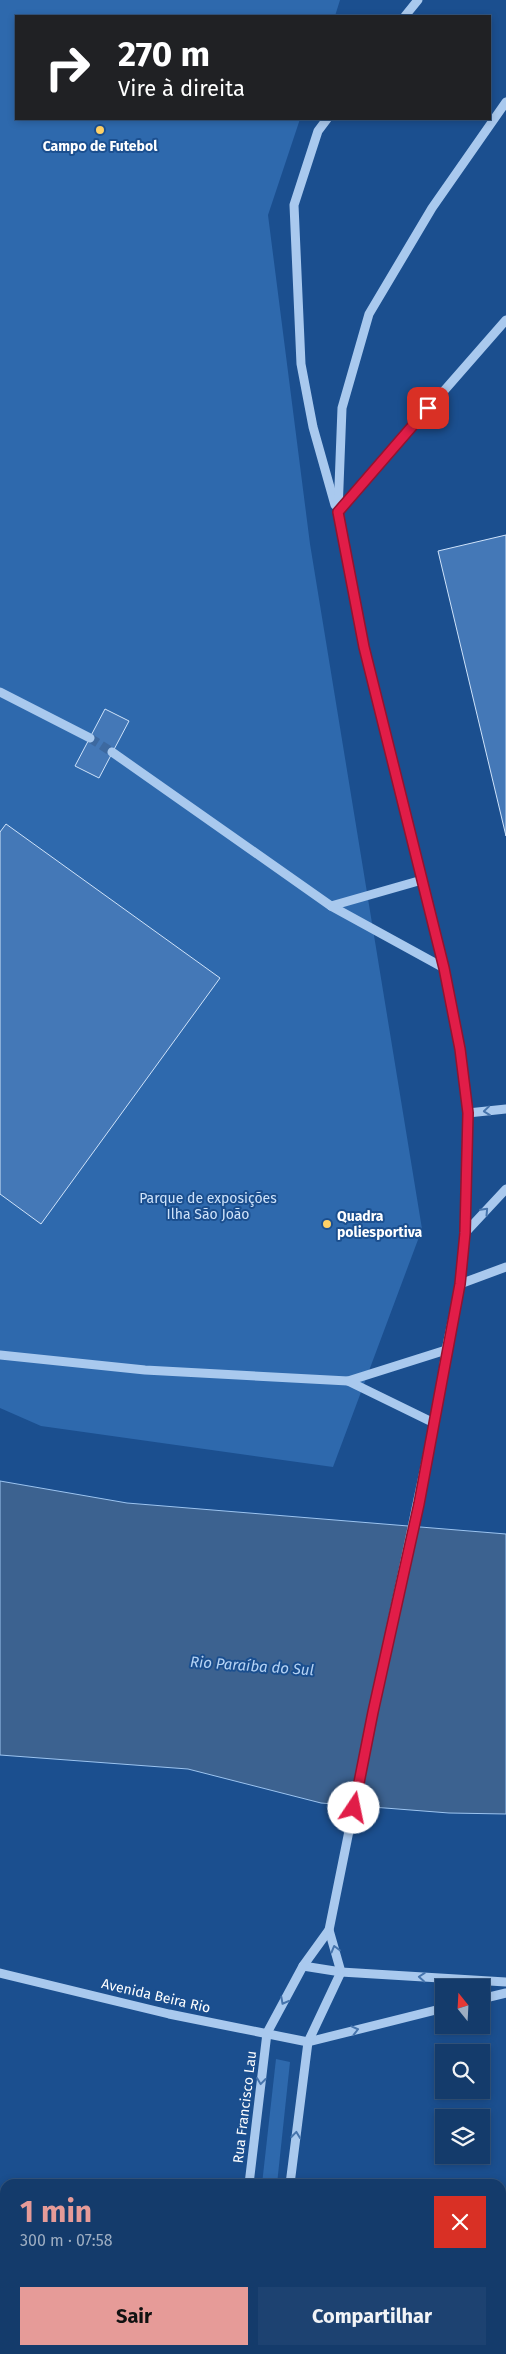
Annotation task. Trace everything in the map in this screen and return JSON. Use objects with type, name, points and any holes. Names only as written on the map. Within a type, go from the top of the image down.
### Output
[{"type":"street","points":[[406,15],[418,0]]},
{"type":"street","points":[[338,512],[342,408],[370,314],[432,208],[506,102]]},
{"type":"street","points":[[267,2033],[303,1966],[329,1930],[373,1712],[434,1428],[446,1350],[460,1284],[465,1233],[468,1113],[460,1049],[444,968],[364,647],[338,512],[313,427],[301,364],[294,205],[318,131],[326,120]]},
{"type":"street","points":[[338,512],[506,320]]},
{"type":"street","points":[[0,692],[90,738]]},
{"type":"street","points":[[112,752],[331,906],[444,968]]},
{"type":"street","points":[[331,906],[422,880]]},
{"type":"street","points":[[468,1113],[506,1109]]},
{"type":"street","points":[[465,1233],[506,1189]]},
{"type":"street","points":[[460,1284],[506,1267]]},
{"type":"street","points":[[0,1354],[145,1370],[348,1381],[446,1350]]},
{"type":"street","points":[[348,1381],[434,1428]]},
{"type":"street","points":[[291,2179],[308,2042],[341,1972],[329,1930]]},
{"type":"street","points":[[303,1966],[341,1972],[506,1982]]},
{"type":"street","name":"Avenida Beira Rio","points":[[0,1973],[169,2014],[308,2042]]},
{"type":"street","points":[[490,1997],[506,1993]]},
{"type":"street","points":[[308,2042],[435,2010]]},
{"type":"street","name":"Rua Francisco Lau","points":[[250,2179],[267,2033]]},
{"type":"green space","name":"Parque de exposições Ilha São João","points":[[0,0],[340,0],[335,15],[15,15],[15,120],[300,120],[268,215],[310,544],[422,1229],[333,1467],[41,1426],[0,1408]]},
{"type":"green space","points":[[276,2059],[290,2062],[278,2179],[263,2179]]},
{"type":"water","name":"Rio Paraíba do Sul","points":[[0,1481],[127,1503],[506,1534],[506,1814],[449,1813],[321,1803],[188,1769],[0,1755]]},
{"type":"building","points":[[506,535],[506,836],[438,551]]},
{"type":"building","points":[[105,709],[129,721],[99,778],[75,766]]},
{"type":"building","points":[[6,824],[220,978],[41,1224],[0,1194],[0,832]]},
{"type":"tunnel","points":[[90,738],[112,752]]},
{"type":"place","name":"Campo de Futebol","points":[[100,130]]},
{"type":"place","name":"Quadra poliesportiva","points":[[327,1224]]},
{"type":"route","points":[[354,1808],[419,1504],[439,1400],[446,1350],[460,1284],[465,1233],[468,1113],[460,1049],[444,968],[364,647],[338,512],[428,408]]}]
